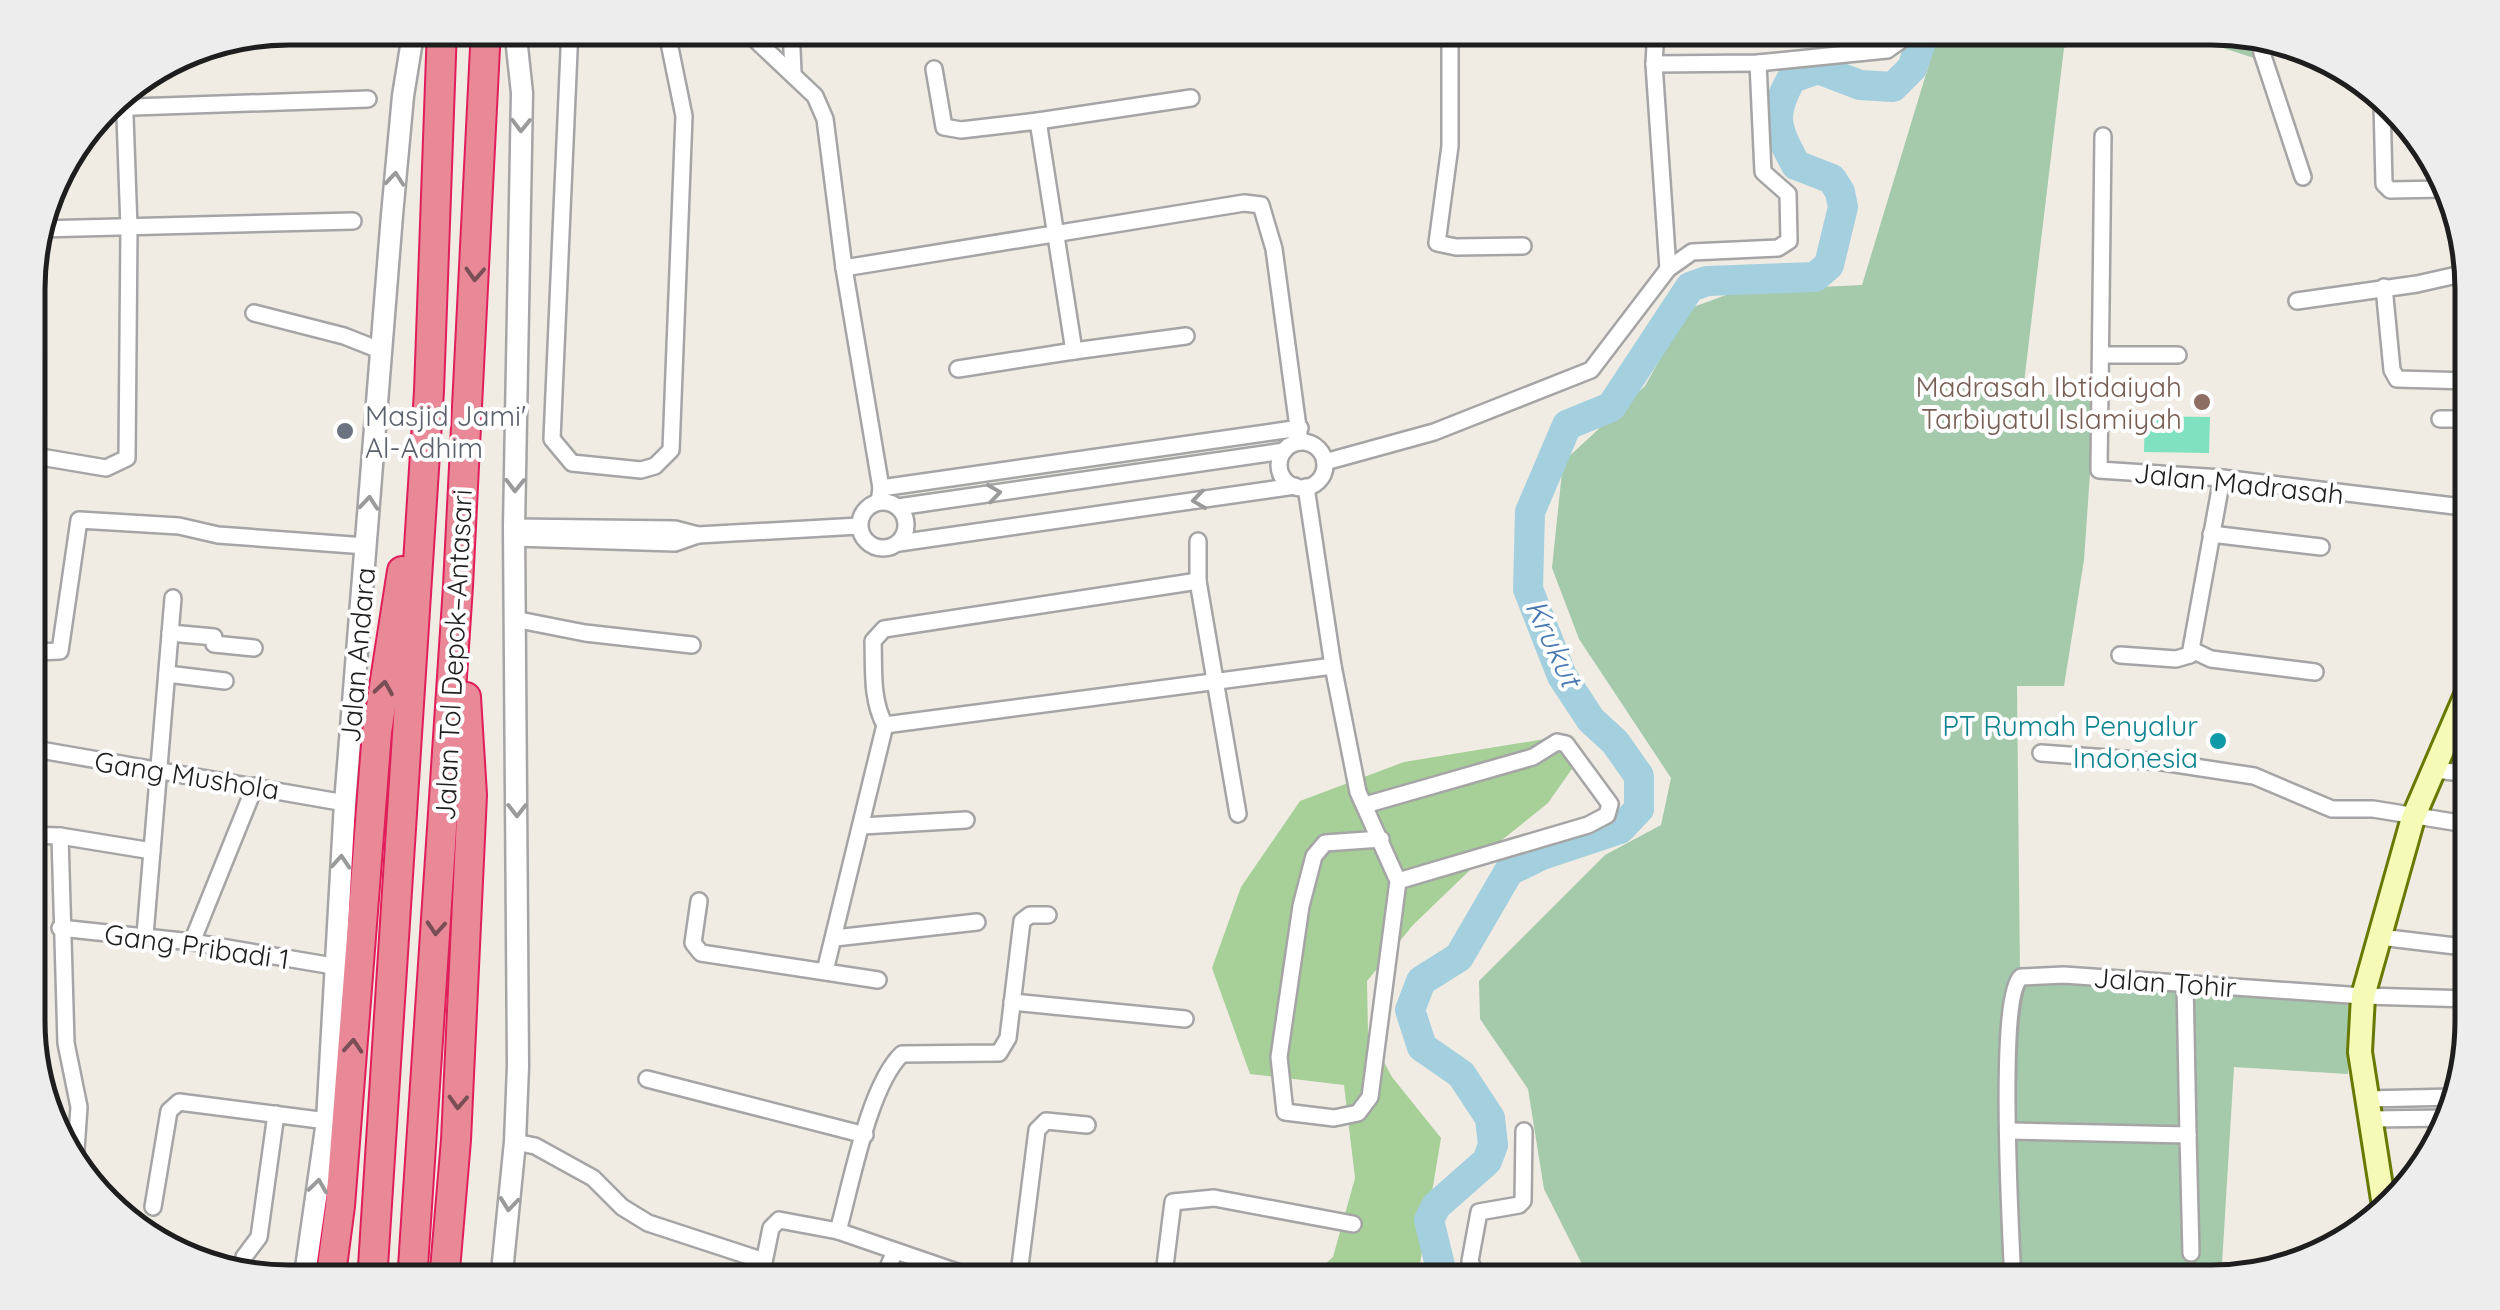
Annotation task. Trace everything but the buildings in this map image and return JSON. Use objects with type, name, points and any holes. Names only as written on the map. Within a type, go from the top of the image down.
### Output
[{"type":"highway","name":"Jalan Tol Depok–Antasari","points":[[373,1265],[429,391],[442,46]]},
{"type":"highway","name":"Jalan Tol Depok–Antasari","points":[[413,1265],[458,586],[486,46]]},
{"type":"highway","points":[[332,1265],[377,732],[429,391]]},
{"type":"highway","points":[[445,1265],[456,1140],[472,795],[458,586]]},
{"type":"main road","points":[[2382,1194],[2360,1052],[2363,996],[2413,818],[2455,722]]},
{"type":"street","points":[[1450,45],[1448,167],[1437,242],[1456,247],[1523,246]]},
{"type":"street","points":[[1655,45],[1668,268]]},
{"type":"street","points":[[1654,64],[1758,63],[1887,50],[1895,45]]},
{"type":"street","name":"Jalan Andara","points":[[306,1265],[327,1121],[345,804],[401,116],[411,46]]},
{"type":"street","points":[[503,1265],[516,1142],[518,1045],[514,620],[522,92],[518,46]]},
{"type":"street","points":[[569,46],[552,439],[572,464],[641,470],[655,466],[671,450],[684,116],[670,46]]},
{"type":"street","points":[[763,46],[815,96],[825,119],[879,495],[898,507],[906,525],[905,534],[889,548],[872,546],[859,526],[866,509],[879,495],[1300,435],[1316,447],[1325,462],[1320,478],[1301,487],[898,542]]},
{"type":"street","points":[[792,46],[793,72]]},
{"type":"street","points":[[2262,51],[2303,177]]},
{"type":"street","points":[[1325,462],[1434,432],[1591,370],[1668,268],[1692,252],[1778,248],[1790,241],[1788,194],[1762,172],[1758,63]]},
{"type":"street","points":[[934,69],[944,126],[960,130],[1191,98]]},
{"type":"street","points":[[126,107],[368,100]]},
{"type":"street","points":[[46,459],[106,468],[127,458],[129,228],[125,108]]},
{"type":"street","points":[[2382,114],[2384,184],[2390,190],[2433,189]]},
{"type":"street","points":[[1038,121],[1074,351]]},
{"type":"street","name":"Jalan Madrasah","points":[[2103,136],[2100,470],[2222,478],[2455,506]]},
{"type":"street","points":[[844,268],[1054,232],[1244,203],[1261,204],[1274,250],[1300,435]]},
{"type":"street","points":[[52,229],[352,221]]},
{"type":"street","points":[[2297,301],[2454,275]]},
{"type":"street","points":[[2384,288],[2392,370],[2397,379],[2455,381]]},
{"type":"street","points":[[254,313],[344,336],[382,351]]},
{"type":"street","points":[[958,369],[1186,336]]},
{"type":"street","points":[[2101,355],[2178,355]]},
{"type":"street","points":[[2440,419],[2455,419]]},
{"type":"street","points":[[1300,435],[1284,452],[1280,469],[1285,480],[1301,487]]},
{"type":"street","points":[[898,507],[1284,452]]},
{"type":"street","points":[[2120,655],[2176,660],[2190,655],[2222,478]]},
{"type":"street","points":[[1301,487],[1358,792],[1382,839],[1398,880],[1370,1097],[1358,1113],[1334,1118],[1285,1112],[1279,1057],[1301,906],[1314,856],[1325,844],[1382,839]]},
{"type":"street","points":[[45,652],[60,651],[79,520],[179,526],[218,535],[366,546]]},
{"type":"street","points":[[515,533],[675,529],[698,535],[859,526]]},
{"type":"street","points":[[2211,534],[2321,547]]},
{"type":"street","points":[[1198,542],[1198,581],[1238,814]]},
{"type":"street","points":[[825,971],[885,726],[875,697],[874,660],[874,640],[884,628],[1198,581]]},
{"type":"street","points":[[145,935],[173,598]]},
{"type":"street","points":[[514,620],[584,634],[692,645]]},
{"type":"street","points":[[170,633],[214,637],[214,644],[254,648]]},
{"type":"street","points":[[2192,650],[2212,659],[2315,672]]},
{"type":"street","points":[[885,726],[1334,666]]},
{"type":"street","points":[[167,674],[226,681]]},
{"type":"street","points":[[1365,804],[1532,757],[1557,742],[1566,744],[1610,804],[1607,815],[1588,825],[1398,880]]},
{"type":"street","name":"Gang Mushola","points":[[45,751],[345,804]]},
{"type":"street","points":[[2041,752],[2162,762],[2254,776],[2332,809],[2373,810],[2455,824]]},
{"type":"street","points":[[2436,770],[2455,772]]},
{"type":"street","points":[[192,942],[255,786]]},
{"type":"street","points":[[862,826],[966,820]]},
{"type":"street","points":[[45,836],[152,851]]},
{"type":"street","points":[[60,836],[66,1043],[79,1107],[77,1140]]},
{"type":"street","points":[[699,900],[694,943],[697,951],[878,980]]},
{"type":"street","points":[[838,1231],[865,1135],[891,1064],[902,1054],[1000,1053],[1008,1038],[1022,920],[1030,915],[1048,915]]},
{"type":"street","points":[[834,938],[977,922]]},
{"type":"street","name":"Gang Pribadi 1","points":[[60,928],[145,935],[334,966]]},
{"type":"street","points":[[2380,937],[2455,946]]},
{"type":"street","name":"Jalan Tohir","points":[[2009,1130],[2006,1058],[2013,988],[2021,977],[2064,975],[2455,999]]},
{"type":"street","points":[[2185,982],[2191,1252]]},
{"type":"street","points":[[1012,1002],[1185,1018]]},
{"type":"street","points":[[648,1078],[865,1135]]},
{"type":"street","points":[[2368,1109],[2442,1099]]},
{"type":"street","points":[[154,1207],[169,1111],[179,1102],[327,1121]]},
{"type":"street","points":[[2368,1109],[2435,1116]]},
{"type":"street","points":[[243,1260],[260,1237],[276,1114]]},
{"type":"street","points":[[1020,1265],[1037,1130],[1046,1122],[1087,1125]]},
{"type":"street","points":[[2013,1264],[2009,1130],[2188,1136]]},
{"type":"street","points":[[1471,1264],[1479,1212],[1518,1205],[1525,1197],[1524,1131]]},
{"type":"street","points":[[516,1142],[535,1146],[593,1178],[622,1207],[648,1223],[764,1261]]},
{"type":"street","points":[[1166,1265],[1173,1202],[1214,1198],[1353,1224]]},
{"type":"street","points":[[763,1265],[771,1228],[779,1220],[838,1231],[935,1265]]},
{"type":"street","points":[[889,1265],[894,1251]]},
{"type":"green space","points":[[1935,45],[2074,45],[2064,48],[2023,391],[2095,401],[2084,560],[2064,686],[2017,686],[2020,974],[2350,992],[2348,1074],[2234,1067],[2222,1264],[1582,1264],[1544,1189],[1528,1089],[1480,1019],[1479,981],[1605,855],[1661,825],[1671,778],[1579,639],[1552,568],[1563,462],[1645,386],[1688,309],[1737,291],[1862,285]]},
{"type":"green space","points":[[2214,45],[2254,49],[2254,58]]},
{"type":"green space","points":[[2145,416],[2210,417],[2209,453],[2144,452]]},
{"type":"green space","points":[[1545,739],[1574,766],[1548,803],[1497,844],[1413,925],[1367,981],[1368,1033],[1392,1077],[1441,1138],[1420,1264],[1325,1264],[1333,1257],[1355,1178],[1344,1085],[1250,1074],[1212,968],[1241,887],[1300,801],[1404,762]]},
{"type":"waterway","name":"Krukut","points":[[1440,1264],[1429,1220],[1436,1206],[1487,1161],[1493,1145],[1490,1118],[1461,1074],[1422,1047],[1410,1010],[1421,981],[1459,957],[1509,871],[1542,855],[1620,829],[1639,809],[1639,776],[1615,742],[1591,720],[1562,676],[1528,589],[1530,512],[1567,425],[1611,407],[1690,287],[1707,281],[1815,277],[1829,265],[1843,207],[1832,179],[1796,165],[1780,131],[1778,112],[1792,78],[1818,69],[1860,85],[1893,87],[1912,68],[1920,45]]},
{"type":"place","name":"Madrasah Ibtidaiyah Tarbiyatul Islamiyah","points":[[2202,402]]},
{"type":"place","name":"Masjid Jami' Al-Adhim","points":[[345,431]]},
{"type":"place","name":"PT Rumah Penyalur Indonesia","points":[[2218,741]]}]
